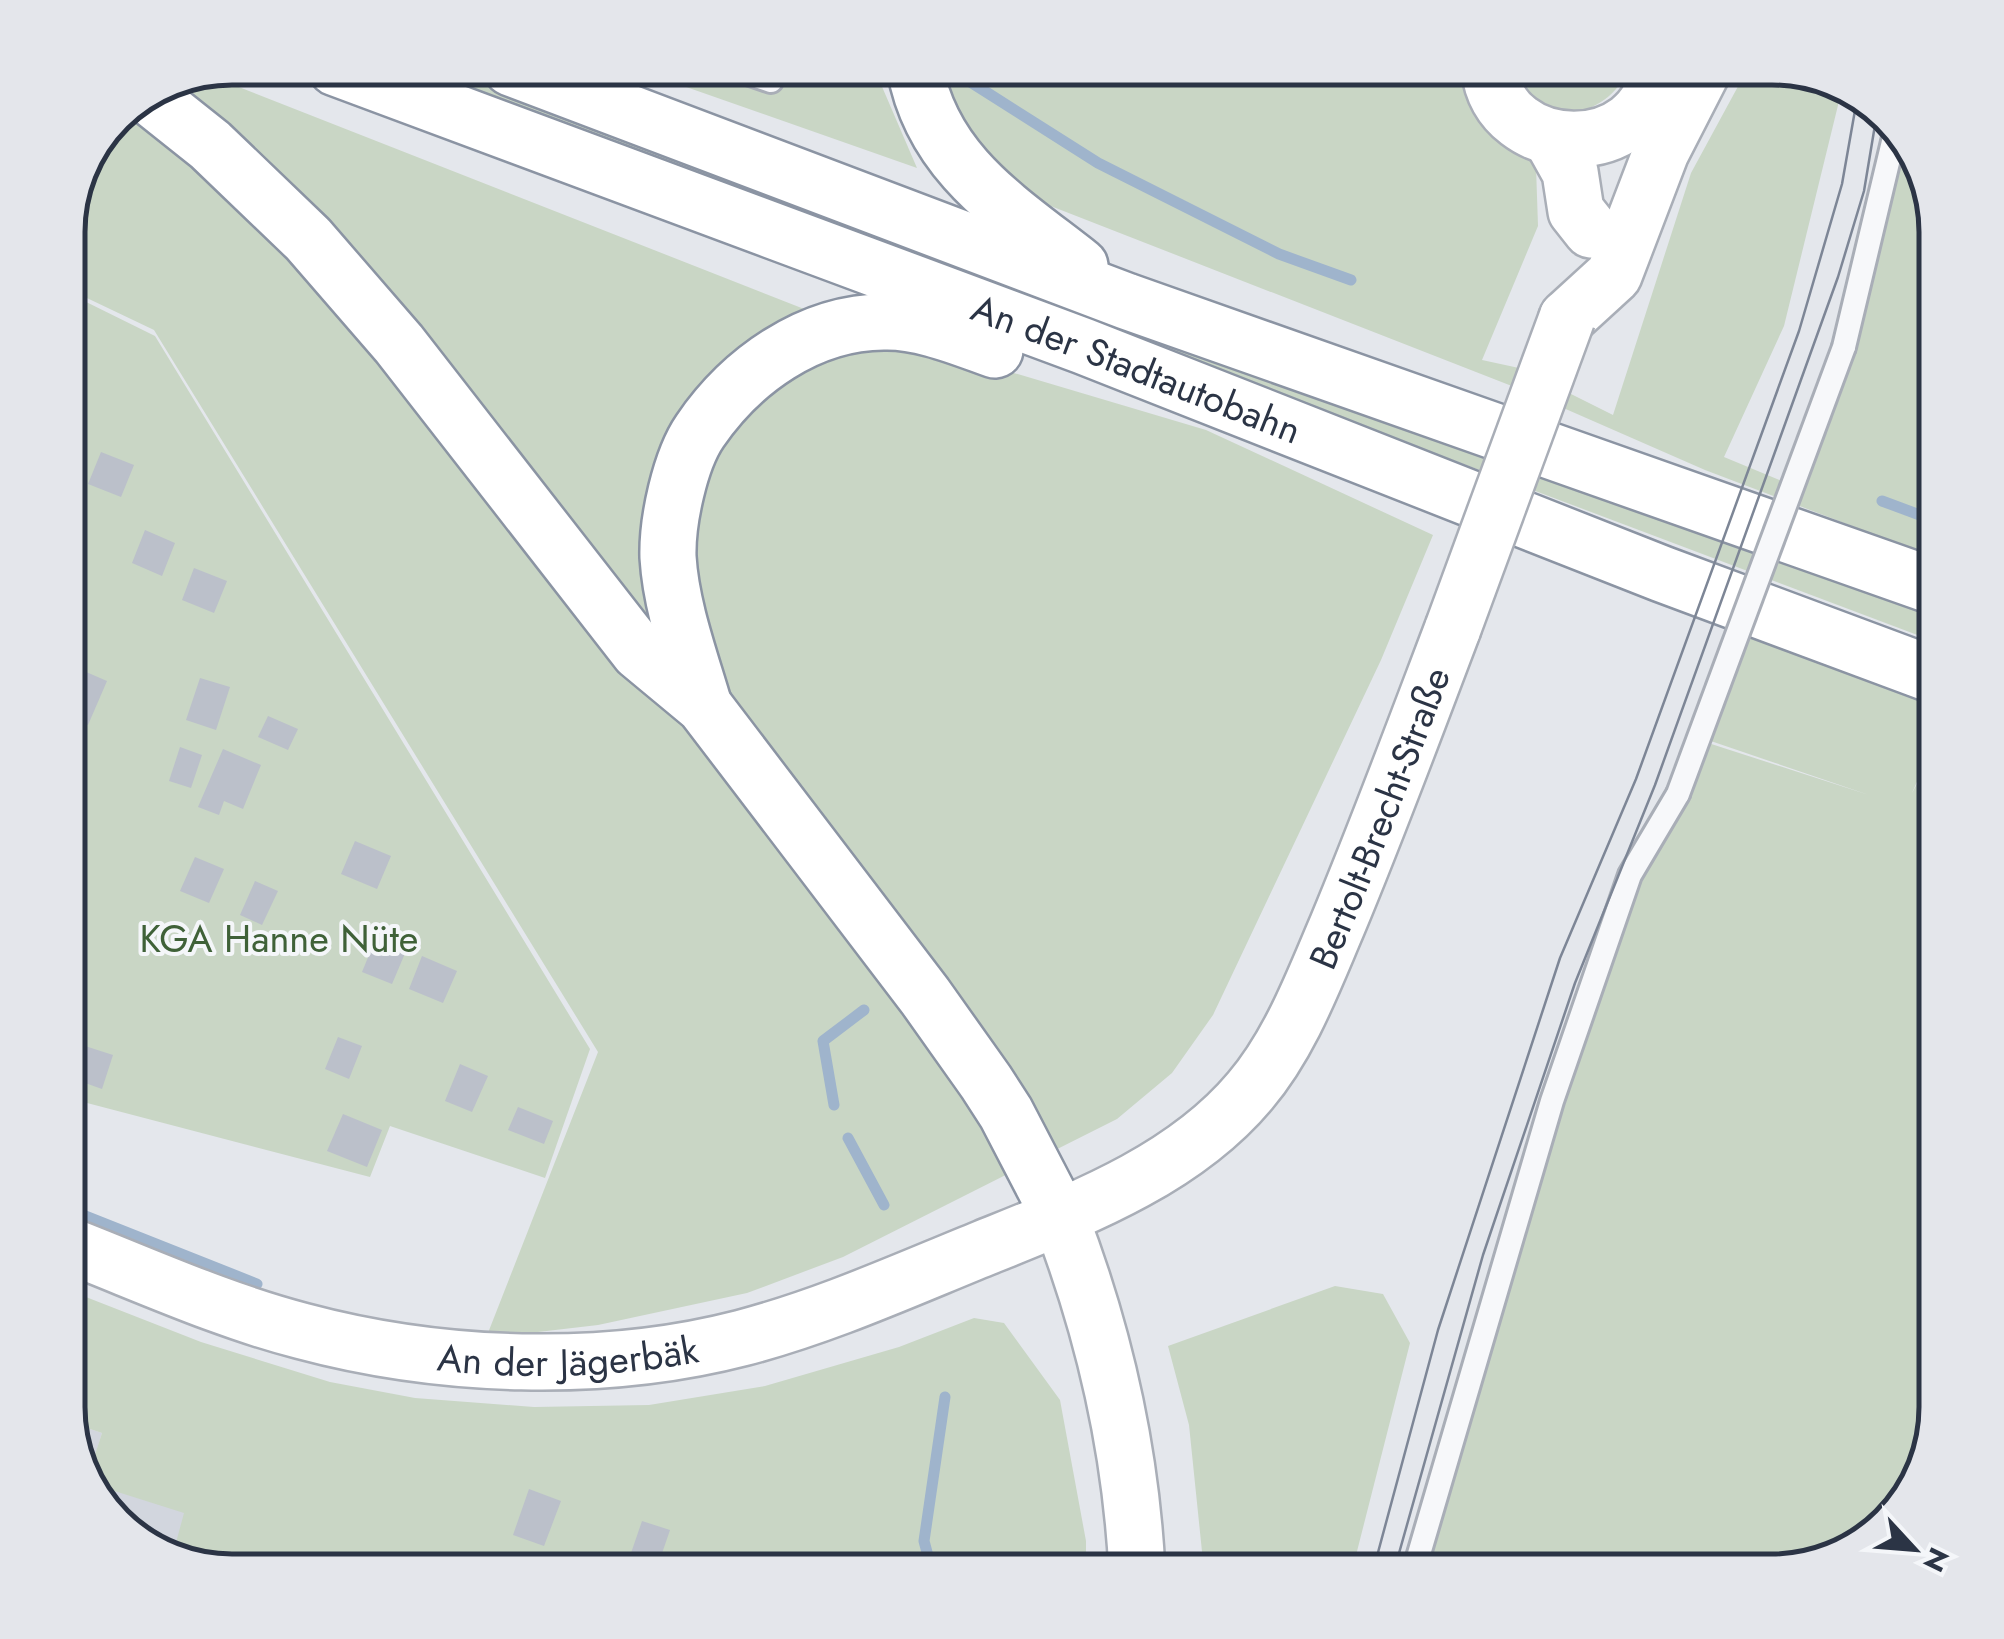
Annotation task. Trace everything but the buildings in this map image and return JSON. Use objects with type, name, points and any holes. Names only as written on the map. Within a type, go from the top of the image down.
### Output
[{"type":"main road","name":"An der Stadtautobahn","points":[[382,85],[1082,346],[1662,574],[1919,670]]},
{"type":"main road","name":"An der Stadtautobahn","points":[[555,85],[1126,302],[1919,580]]},
{"type":"main road","points":[[918,85],[937,133],[977,186],[1126,302]]},
{"type":"main road","points":[[1494,85],[1512,115],[1551,138],[1576,141],[1600,137],[1623,126]]},
{"type":"main road","name":"Bertolt-Brecht-Straße","points":[[1060,1217],[1165,1164],[1216,1128],[1252,1090],[1308,994],[1364,862],[1567,318],[1584,269],[1591,230],[1608,196],[1623,126],[1644,104],[1651,85]]},
{"type":"main road","name":"Bertolt-Brecht-Straße","points":[[1567,318],[1614,275],[1661,152],[1695,85]]},
{"type":"main road","points":[[159,104],[210,145],[308,239],[399,344],[638,652],[704,706],[986,1082],[1006,1112],[1060,1217],[1094,1316],[1122,1443],[1136,1554]]},
{"type":"main road","points":[[1551,138],[1570,172],[1576,212],[1591,230]]},
{"type":"main road","points":[[704,706],[680,623],[668,556],[676,492],[698,434],[734,389],[776,355],[826,330],[885,322],[942,332],[1008,354],[1082,346]]},
{"type":"main road","name":"An der Jägerbäk","points":[[85,1252],[220,1305],[301,1331],[458,1359],[562,1361],[706,1346],[746,1337],[833,1310],[1060,1217]]},
{"type":"lane","points":[[1419,1554],[1552,1101],[1630,874],[1678,794],[1844,348],[1892,147]]},
{"type":"shaded area","points":[[87,1428],[102,1433],[94,1457]]},
{"type":"shaded area","points":[[110,1488],[314,1554],[213,1553],[185,1546],[135,1518]]},
{"type":"green space","points":[[234,85],[822,316],[1206,430],[1433,535],[1381,660],[1213,1015],[1172,1073],[1117,1119],[843,1257],[747,1293],[598,1325],[486,1338],[598,1052],[154,330],[85,297],[85,222],[90,194],[115,142],[135,121],[185,93]]},
{"type":"green space","points":[[458,85],[495,85],[863,223],[1919,605],[1919,636]]},
{"type":"green space","points":[[680,85],[881,85],[917,168]]},
{"type":"green space","points":[[942,85],[1475,85],[1536,167],[1538,226],[1482,360],[1519,368],[1613,415],[1691,173],[1739,85],[1772,85],[1819,93],[1839,102],[1784,326],[1724,457],[1796,487],[1898,158],[1916,203],[1919,232],[1919,552],[1705,470],[1522,390],[1043,203],[990,172]]},
{"type":"green space","points":[[1524,85],[1618,85],[1597,104],[1568,113],[1538,103]]},
{"type":"green space","name":"KGA Hanne Nüte","points":[[85,301],[155,336],[590,1049],[545,1178],[390,1126],[370,1177],[85,1102]]},
{"type":"green space","points":[[1744,628],[1919,692],[1919,777],[1912,793],[1919,780],[1919,1407],[1911,1454],[1899,1481],[1886,1499],[1864,1499],[1862,1524],[1837,1539],[1791,1553],[1429,1554],[1553,1133],[1635,887],[1702,741],[1869,795],[1702,738]]},
{"type":"green space","points":[[1335,1286],[1383,1294],[1410,1343],[1356,1554],[1202,1554],[1189,1425],[1168,1346]]},
{"type":"green space","points":[[85,1297],[201,1342],[330,1382],[415,1398],[534,1407],[649,1405],[765,1386],[899,1347],[974,1318],[1004,1323],[1060,1400],[1086,1554],[213,1553],[176,1542],[184,1513],[111,1490],[94,1457],[102,1433],[87,1428],[85,1417]]},
{"type":"waterway","points":[[975,85],[1098,163],[1279,254],[1351,280]]},
{"type":"waterway","points":[[1882,501],[1919,515]]},
{"type":"waterway","points":[[834,1105],[823,1041],[864,1010]]},
{"type":"waterway","points":[[848,1138],[884,1205]]},
{"type":"waterway","points":[[85,1216],[257,1284]]},
{"type":"waterway","points":[[927,1554],[924,1541],[945,1397]]},
{"type":"tram line","points":[[1378,1554],[1438,1330],[1560,958],[1636,779],[1799,331],[1842,184],[1855,111]]},
{"type":"tram line","points":[[1399,1554],[1483,1255],[1575,983],[1655,785],[1838,277],[1864,191],[1875,127]]}]
